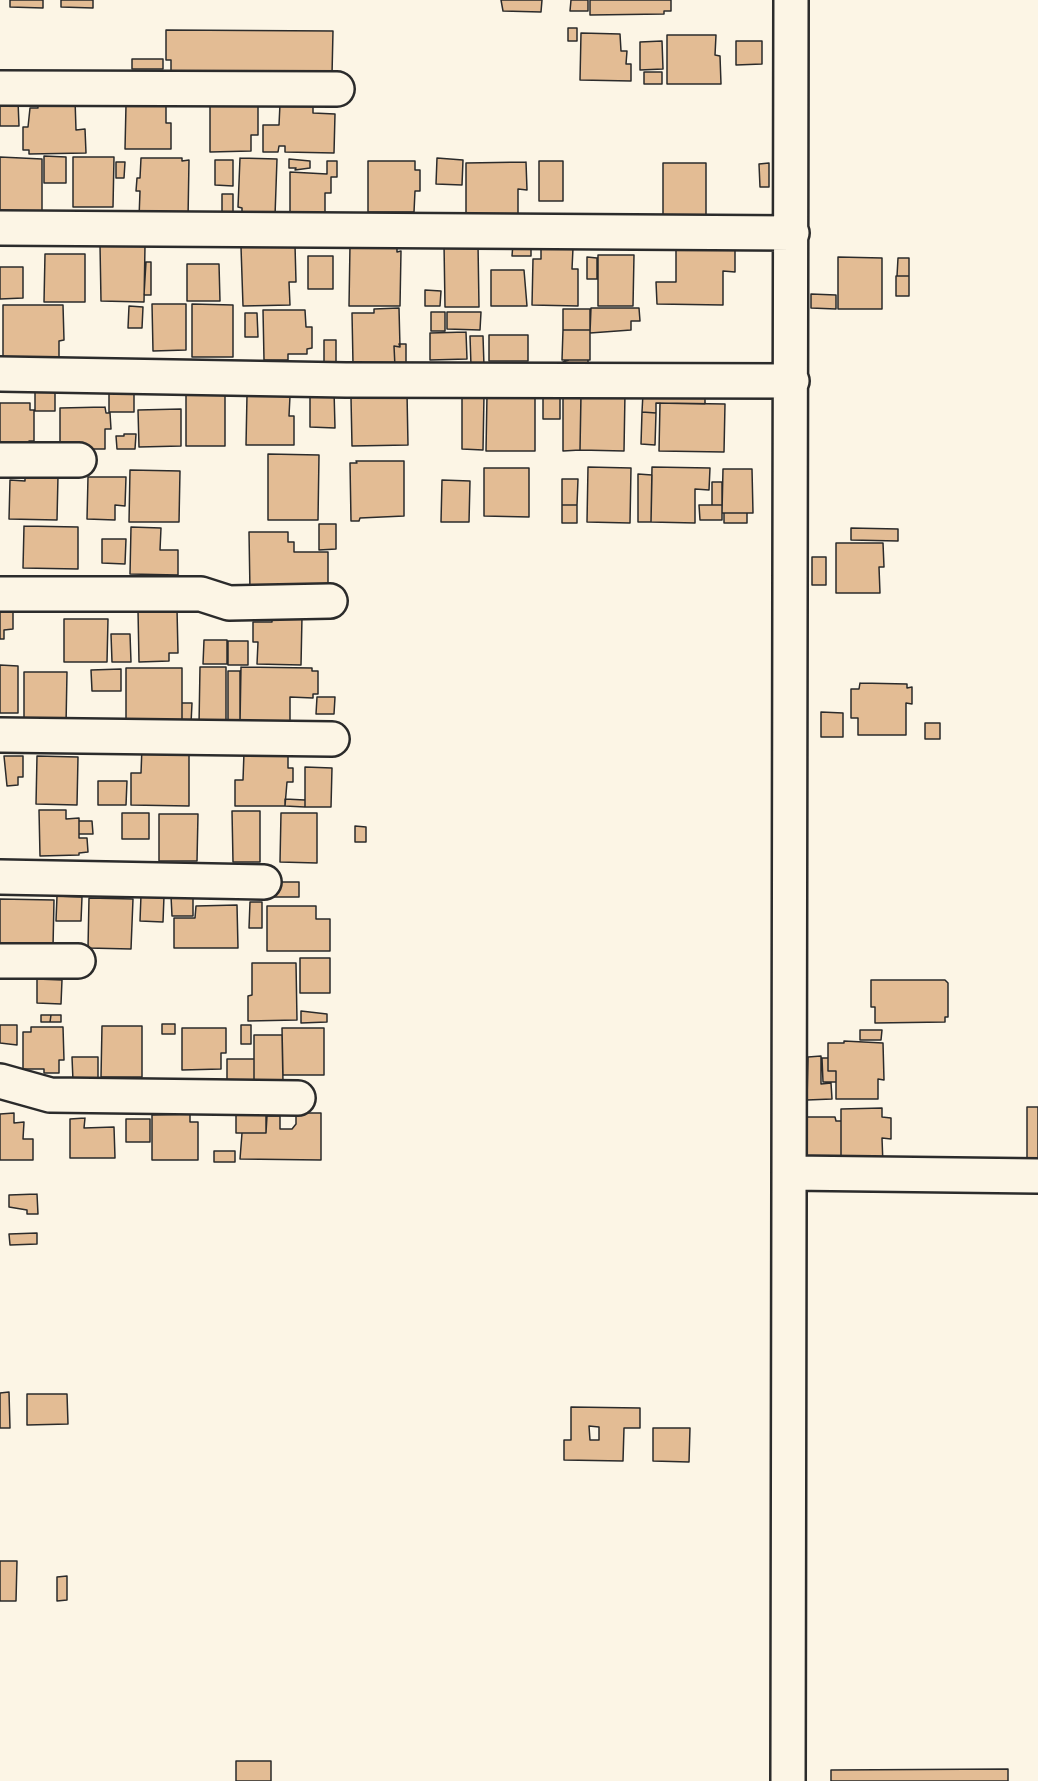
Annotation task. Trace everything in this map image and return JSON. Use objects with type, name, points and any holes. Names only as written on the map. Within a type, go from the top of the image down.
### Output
[{"type":"street","points":[[788,1781],[791,1173],[791,0]]},
{"type":"street","points":[[0,88],[337,89]]},
{"type":"street","points":[[0,228],[792,233]]},
{"type":"street","points":[[0,374],[346,380],[792,381]]},
{"type":"street","points":[[0,460],[79,460]]},
{"type":"street","points":[[0,594],[201,594],[229,603],[330,602]]},
{"type":"street","points":[[0,735],[332,739]]},
{"type":"street","points":[[0,877],[264,882]]},
{"type":"street","points":[[0,961],[78,961]]},
{"type":"street","points":[[0,1081],[50,1095],[298,1098]]},
{"type":"street","points":[[791,1173],[1038,1176]]},
{"type":"building","points":[[10,0],[43,0],[43,8],[10,7]]},
{"type":"building","points":[[61,0],[93,0],[93,8],[61,7]]},
{"type":"building","points":[[501,0],[542,0],[541,12],[503,11]]},
{"type":"building","points":[[571,0],[588,0],[588,11],[570,11]]},
{"type":"building","points":[[590,0],[671,0],[671,11],[664,11],[664,14],[590,15]]},
{"type":"building","points":[[568,28],[577,28],[577,41],[568,41]]},
{"type":"building","points":[[166,30],[333,31],[332,75],[171,74],[171,60],[166,60]]},
{"type":"building","points":[[581,33],[620,34],[621,51],[627,51],[626,64],[631,64],[631,81],[580,80]]},
{"type":"building","points":[[667,35],[716,35],[715,55],[720,56],[721,84],[667,84]]},
{"type":"building","points":[[662,41],[663,69],[640,70],[640,42]]},
{"type":"building","points":[[736,41],[762,41],[762,64],[736,65]]},
{"type":"building","points":[[132,59],[163,59],[163,69],[132,69]]},
{"type":"building","points":[[644,72],[662,72],[662,84],[644,84]]},
{"type":"building","points":[[37,96],[75,99],[76,130],[85,129],[86,153],[29,154],[29,150],[23,150],[23,127],[28,127],[30,108],[38,108]]},
{"type":"building","points":[[210,98],[258,98],[258,135],[251,135],[251,151],[210,152]]},
{"type":"building","points":[[0,101],[18,101],[19,126],[0,126]]},
{"type":"building","points":[[280,104],[313,104],[313,113],[335,114],[334,153],[285,152],[285,146],[279,146],[278,152],[263,152],[263,125],[279,125]]},
{"type":"building","points":[[126,105],[166,105],[166,123],[171,123],[171,149],[125,149]]},
{"type":"building","points":[[44,156],[66,157],[66,183],[44,183]]},
{"type":"building","points":[[0,157],[42,159],[42,217],[0,216]]},
{"type":"building","points":[[73,157],[114,157],[113,207],[73,207]]},
{"type":"building","points":[[141,158],[189,160],[188,219],[139,218],[140,191],[136,191],[137,178],[140,178]]},
{"type":"building","points":[[240,158],[277,159],[275,216],[242,215],[242,208],[238,207]]},
{"type":"building","points":[[437,158],[463,160],[462,185],[436,184]]},
{"type":"building","points":[[289,159],[310,161],[310,168],[295,170],[296,168],[289,168]]},
{"type":"building","points":[[215,160],[233,160],[233,186],[215,185]]},
{"type":"building","points":[[327,161],[337,161],[337,177],[331,177],[331,193],[325,193],[325,217],[290,218],[290,172],[327,174]]},
{"type":"building","points":[[368,161],[415,161],[415,170],[420,170],[420,191],[415,191],[414,212],[368,212]]},
{"type":"building","points":[[539,161],[563,161],[563,201],[539,201]]},
{"type":"building","points":[[116,162],[125,162],[124,178],[116,178]]},
{"type":"building","points":[[526,162],[527,190],[518,189],[518,214],[466,214],[466,163]]},
{"type":"building","points":[[663,163],[706,163],[706,222],[663,222]]},
{"type":"building","points":[[769,163],[769,187],[760,187],[759,164]]},
{"type":"building","points":[[222,194],[233,194],[233,218],[222,217]]},
{"type":"building","points":[[513,243],[531,243],[531,256],[512,256]]},
{"type":"building","points":[[444,244],[478,244],[479,307],[445,307]]},
{"type":"building","points":[[100,245],[145,246],[144,302],[101,301]]},
{"type":"building","points":[[295,245],[296,282],[289,282],[290,305],[243,306],[241,247]]},
{"type":"building","points":[[350,245],[397,246],[397,252],[401,251],[400,306],[349,306]]},
{"type":"building","points":[[541,247],[573,248],[572,269],[578,269],[578,306],[532,305],[533,259],[541,259]]},
{"type":"building","points":[[676,249],[735,250],[735,272],[723,271],[723,305],[657,304],[656,282],[676,282]]},
{"type":"building","points":[[45,254],[85,254],[85,302],[44,302]]},
{"type":"building","points":[[598,255],[634,255],[633,306],[598,306]]},
{"type":"building","points":[[308,256],[333,256],[333,289],[308,289]]},
{"type":"building","points":[[587,257],[597,258],[597,279],[587,279]]},
{"type":"building","points":[[838,257],[882,258],[882,309],[838,309]]},
{"type":"building","points":[[898,258],[909,258],[909,276],[897,276]]},
{"type":"building","points":[[146,262],[151,262],[151,295],[144,295]]},
{"type":"building","points":[[187,264],[219,264],[220,301],[187,301]]},
{"type":"building","points":[[0,267],[23,267],[23,298],[0,299]]},
{"type":"building","points":[[491,270],[524,270],[527,306],[491,306]]},
{"type":"building","points":[[896,276],[909,276],[909,296],[896,296]]},
{"type":"building","points":[[425,290],[441,291],[440,306],[425,306]]},
{"type":"building","points":[[811,294],[836,295],[836,309],[811,308]]},
{"type":"building","points":[[152,304],[186,304],[186,350],[153,351]]},
{"type":"building","points":[[192,304],[233,305],[233,357],[192,357]]},
{"type":"building","points":[[3,305],[63,305],[64,340],[59,341],[59,361],[3,361]]},
{"type":"building","points":[[129,306],[143,307],[142,328],[128,328]]},
{"type":"building","points":[[399,308],[400,347],[394,346],[395,367],[353,364],[352,313],[374,313],[374,309]]},
{"type":"building","points":[[591,308],[639,308],[640,321],[631,321],[631,330],[590,333]]},
{"type":"building","points":[[563,309],[590,309],[590,330],[563,330]]},
{"type":"building","points":[[263,310],[305,310],[306,327],[312,327],[312,348],[307,349],[307,354],[288,354],[288,360],[264,360]]},
{"type":"building","points":[[431,312],[445,312],[445,331],[431,331]]},
{"type":"building","points":[[447,312],[481,312],[480,330],[447,329]]},
{"type":"building","points":[[245,313],[257,313],[258,337],[245,337]]},
{"type":"building","points":[[563,330],[590,330],[590,360],[562,360]]},
{"type":"building","points":[[466,332],[467,359],[430,360],[430,333]]},
{"type":"building","points":[[489,335],[528,335],[528,361],[489,361]]},
{"type":"building","points":[[470,336],[483,336],[484,366],[471,366]]},
{"type":"building","points":[[324,340],[336,340],[336,366],[324,366]]},
{"type":"building","points":[[399,344],[406,344],[406,366],[395,367],[394,346],[400,347]]},
{"type":"building","points":[[588,360],[588,369],[563,367],[563,362]]},
{"type":"building","points":[[35,388],[55,388],[55,411],[35,411]]},
{"type":"building","points":[[109,389],[134,389],[134,412],[109,412]]},
{"type":"building","points":[[186,390],[225,390],[225,446],[186,446]]},
{"type":"building","points":[[310,390],[334,390],[335,428],[310,427]]},
{"type":"building","points":[[560,391],[560,419],[543,419],[543,392]]},
{"type":"building","points":[[407,393],[408,445],[352,446],[351,398],[361,398],[361,394]]},
{"type":"building","points":[[581,393],[625,393],[624,451],[580,450]]},
{"type":"building","points":[[643,393],[705,394],[705,404],[656,403],[656,413],[642,412]]},
{"type":"building","points":[[247,395],[290,396],[289,416],[294,416],[294,445],[246,445]]},
{"type":"building","points":[[462,395],[484,395],[483,450],[462,449]]},
{"type":"building","points":[[487,395],[535,395],[535,451],[486,451]]},
{"type":"building","points":[[563,395],[581,396],[580,450],[563,451]]},
{"type":"building","points":[[0,403],[30,403],[30,410],[34,410],[34,441],[29,441],[29,449],[0,449]]},
{"type":"building","points":[[660,403],[725,404],[724,452],[659,451]]},
{"type":"building","points":[[105,407],[106,413],[110,413],[111,429],[105,429],[105,449],[82,449],[60,445],[60,408]]},
{"type":"building","points":[[181,409],[181,446],[139,447],[138,410]]},
{"type":"building","points":[[642,412],[656,413],[655,445],[641,444]]},
{"type":"building","points":[[124,434],[136,434],[135,449],[117,449],[116,436],[124,436]]},
{"type":"building","points":[[268,454],[319,455],[318,520],[268,520]]},
{"type":"building","points":[[356,461],[404,461],[404,516],[360,518],[359,521],[351,521],[350,463],[357,463]]},
{"type":"building","points":[[588,467],[631,468],[630,523],[587,522]]},
{"type":"building","points":[[652,467],[710,468],[709,490],[695,489],[695,523],[651,522]]},
{"type":"building","points":[[484,468],[529,468],[529,517],[484,516]]},
{"type":"building","points":[[723,469],[752,469],[753,513],[722,513]]},
{"type":"building","points":[[130,470],[180,471],[179,522],[129,522]]},
{"type":"building","points":[[638,474],[652,475],[651,522],[638,522]]},
{"type":"building","points":[[25,475],[58,476],[57,520],[9,519],[10,480],[25,481]]},
{"type":"building","points":[[88,477],[126,477],[125,506],[115,505],[115,520],[87,519]]},
{"type":"building","points":[[562,479],[578,479],[577,505],[562,505]]},
{"type":"building","points":[[442,480],[470,481],[469,522],[441,522]]},
{"type":"building","points":[[712,482],[722,482],[722,505],[712,505]]},
{"type":"building","points":[[562,505],[577,505],[577,523],[562,523]]},
{"type":"building","points":[[699,505],[722,505],[722,520],[700,520]]},
{"type":"building","points":[[724,513],[747,513],[747,523],[724,523]]},
{"type":"building","points":[[319,524],[336,524],[336,549],[319,550]]},
{"type":"building","points":[[24,526],[78,527],[78,569],[23,568]]},
{"type":"building","points":[[131,527],[161,528],[160,550],[178,550],[178,575],[130,574]]},
{"type":"building","points":[[851,528],[898,529],[898,541],[851,540]]},
{"type":"building","points":[[249,532],[288,532],[288,542],[294,542],[294,552],[328,552],[328,592],[250,592]]},
{"type":"building","points":[[102,539],[126,539],[125,564],[102,563]]},
{"type":"building","points":[[836,543],[883,543],[884,567],[879,567],[880,593],[836,593]]},
{"type":"building","points":[[812,557],[826,557],[826,585],[812,585]]},
{"type":"building","points":[[0,606],[13,606],[13,629],[4,630],[4,639],[0,639]]},
{"type":"building","points":[[177,609],[178,653],[169,653],[169,661],[139,662],[138,610]]},
{"type":"building","points":[[272,617],[302,617],[301,665],[257,664],[258,642],[253,642],[253,622],[272,622]]},
{"type":"building","points":[[64,619],[108,619],[107,662],[64,662]]},
{"type":"building","points":[[111,634],[130,634],[131,662],[112,662]]},
{"type":"building","points":[[204,640],[227,640],[227,664],[203,664]]},
{"type":"building","points":[[228,641],[248,641],[248,665],[228,665]]},
{"type":"building","points":[[0,665],[18,666],[18,713],[0,713]]},
{"type":"building","points":[[200,667],[226,667],[226,725],[199,725]]},
{"type":"building","points":[[241,667],[312,668],[312,671],[318,671],[318,694],[313,694],[313,698],[290,697],[290,727],[240,724]]},
{"type":"building","points":[[126,668],[182,668],[182,724],[126,725]]},
{"type":"building","points":[[121,669],[121,691],[92,691],[91,670]]},
{"type":"building","points":[[228,671],[240,671],[240,724],[228,724]]},
{"type":"building","points":[[24,672],[67,672],[66,725],[24,725]]},
{"type":"building","points":[[860,683],[907,684],[907,688],[912,687],[912,704],[906,703],[906,735],[858,735],[858,718],[851,718],[851,689],[859,689]]},
{"type":"building","points":[[317,697],[335,697],[334,714],[316,714]]},
{"type":"building","points":[[182,703],[192,703],[191,724],[182,724]]},
{"type":"building","points":[[821,712],[843,713],[843,737],[821,737]]},
{"type":"building","points":[[925,723],[940,723],[940,739],[925,739]]},
{"type":"building","points":[[142,747],[189,748],[189,806],[131,805],[131,773],[141,773]]},
{"type":"building","points":[[244,752],[288,754],[288,768],[293,768],[293,782],[287,782],[285,806],[235,806],[235,780],[243,780]]},
{"type":"building","points":[[4,756],[23,756],[23,777],[18,777],[18,785],[7,786]]},
{"type":"building","points":[[37,756],[78,757],[77,805],[36,804]]},
{"type":"building","points":[[305,767],[332,768],[331,807],[305,807]]},
{"type":"building","points":[[98,781],[127,781],[126,805],[98,805]]},
{"type":"building","points":[[285,799],[305,800],[305,807],[285,806]]},
{"type":"building","points":[[39,810],[66,810],[66,819],[79,818],[79,838],[87,838],[88,852],[79,853],[79,855],[40,856]]},
{"type":"building","points":[[232,811],[260,811],[260,862],[233,862]]},
{"type":"building","points":[[122,813],[149,813],[149,839],[122,839]]},
{"type":"building","points":[[281,813],[317,813],[317,863],[280,862]]},
{"type":"building","points":[[159,814],[198,814],[197,861],[159,861]]},
{"type":"building","points":[[79,821],[92,821],[93,834],[79,834]]},
{"type":"building","points":[[355,826],[366,827],[366,842],[355,842]]},
{"type":"building","points":[[271,882],[299,882],[299,897],[271,897]]},
{"type":"building","points":[[141,895],[164,896],[163,922],[140,921]]},
{"type":"building","points":[[57,896],[82,897],[81,921],[56,921]]},
{"type":"building","points":[[171,896],[193,896],[193,916],[172,916]]},
{"type":"building","points":[[89,898],[133,899],[131,949],[88,948]]},
{"type":"building","points":[[0,899],[54,900],[53,947],[0,946]]},
{"type":"building","points":[[250,902],[262,902],[262,928],[249,928]]},
{"type":"building","points":[[237,905],[238,948],[174,948],[174,918],[195,918],[196,906]]},
{"type":"building","points":[[267,906],[316,906],[316,919],[330,919],[330,951],[267,951]]},
{"type":"building","points":[[300,958],[330,958],[330,993],[300,993]]},
{"type":"building","points":[[252,963],[296,963],[297,1020],[248,1021],[248,996],[252,995]]},
{"type":"building","points":[[37,979],[62,980],[61,1004],[37,1003]]},
{"type":"building","points":[[871,980],[945,980],[948,983],[948,1017],[945,1017],[945,1022],[875,1023],[875,1007],[871,1007]]},
{"type":"building","points":[[301,1011],[327,1014],[327,1022],[301,1023]]},
{"type":"building","points":[[41,1015],[51,1015],[50,1022],[41,1022]]},
{"type":"building","points":[[51,1015],[61,1015],[61,1022],[50,1022]]},
{"type":"building","points":[[162,1024],[175,1024],[175,1034],[162,1034]]},
{"type":"building","points":[[0,1025],[17,1025],[17,1045],[0,1043]]},
{"type":"building","points":[[241,1025],[251,1025],[251,1044],[241,1044]]},
{"type":"building","points":[[102,1026],[142,1026],[142,1077],[101,1077]]},
{"type":"building","points":[[31,1027],[63,1027],[64,1060],[59,1060],[59,1073],[44,1073],[44,1069],[23,1069],[23,1032],[31,1032]]},
{"type":"building","points":[[182,1028],[226,1028],[226,1053],[221,1053],[221,1069],[182,1070]]},
{"type":"building","points":[[282,1028],[324,1028],[324,1075],[283,1075]]},
{"type":"building","points":[[860,1030],[882,1030],[881,1040],[860,1040]]},
{"type":"building","points":[[254,1035],[282,1035],[283,1082],[254,1081]]},
{"type":"building","points":[[844,1041],[883,1043],[884,1080],[878,1079],[878,1099],[836,1099],[836,1071],[828,1071],[828,1043],[844,1043]]},
{"type":"building","points":[[821,1056],[821,1084],[831,1083],[832,1099],[807,1100],[808,1057]]},
{"type":"building","points":[[72,1057],[98,1057],[98,1081],[73,1081]]},
{"type":"building","points":[[822,1058],[828,1058],[828,1071],[836,1071],[836,1082],[823,1082]]},
{"type":"building","points":[[227,1059],[254,1059],[254,1081],[227,1082]]},
{"type":"building","points":[[1027,1107],[1038,1107],[1038,1166],[1027,1166]]},
{"type":"building","points":[[882,1108],[882,1117],[891,1118],[891,1139],[882,1138],[883,1165],[841,1165],[841,1109]]},
{"type":"building","points":[[14,1113],[14,1123],[24,1122],[23,1139],[33,1139],[33,1160],[0,1160],[0,1114]]},
{"type":"building","points":[[236,1113],[266,1113],[266,1133],[236,1133]]},
{"type":"building","points":[[296,1113],[321,1113],[321,1160],[240,1159],[242,1133],[266,1133],[267,1116],[280,1116],[280,1129],[292,1129],[296,1124]]},
{"type":"building","points":[[190,1114],[190,1122],[198,1122],[198,1160],[152,1160],[152,1115]]},
{"type":"building","points":[[806,1117],[835,1117],[836,1121],[841,1121],[841,1165],[806,1166]]},
{"type":"building","points":[[85,1118],[84,1128],[114,1127],[115,1158],[70,1158],[70,1119]]},
{"type":"building","points":[[126,1119],[150,1119],[150,1142],[126,1142]]},
{"type":"building","points":[[214,1151],[235,1151],[235,1162],[214,1162]]},
{"type":"building","points":[[37,1194],[38,1214],[27,1214],[27,1210],[9,1207],[9,1195]]},
{"type":"building","points":[[37,1233],[37,1244],[10,1245],[9,1234]]},
{"type":"building","points":[[9,1392],[10,1428],[0,1428],[0,1393]]},
{"type":"building","points":[[27,1394],[67,1394],[68,1424],[27,1425]]},
{"type":"building","points":[[571,1407],[640,1408],[640,1428],[624,1428],[623,1461],[564,1460],[564,1440],[571,1440]],"holes":[[[589,1426],[599,1427],[599,1440],[590,1440]]]},
{"type":"building","points":[[653,1428],[690,1428],[689,1462],[653,1461]]},
{"type":"building","points":[[0,1561],[17,1561],[16,1601],[0,1601]]},
{"type":"building","points":[[67,1576],[67,1600],[57,1601],[57,1577]]},
{"type":"building","points":[[236,1761],[271,1761],[271,1781],[236,1781]]},
{"type":"building","points":[[1008,1769],[1008,1781],[831,1781],[831,1770]]}]
